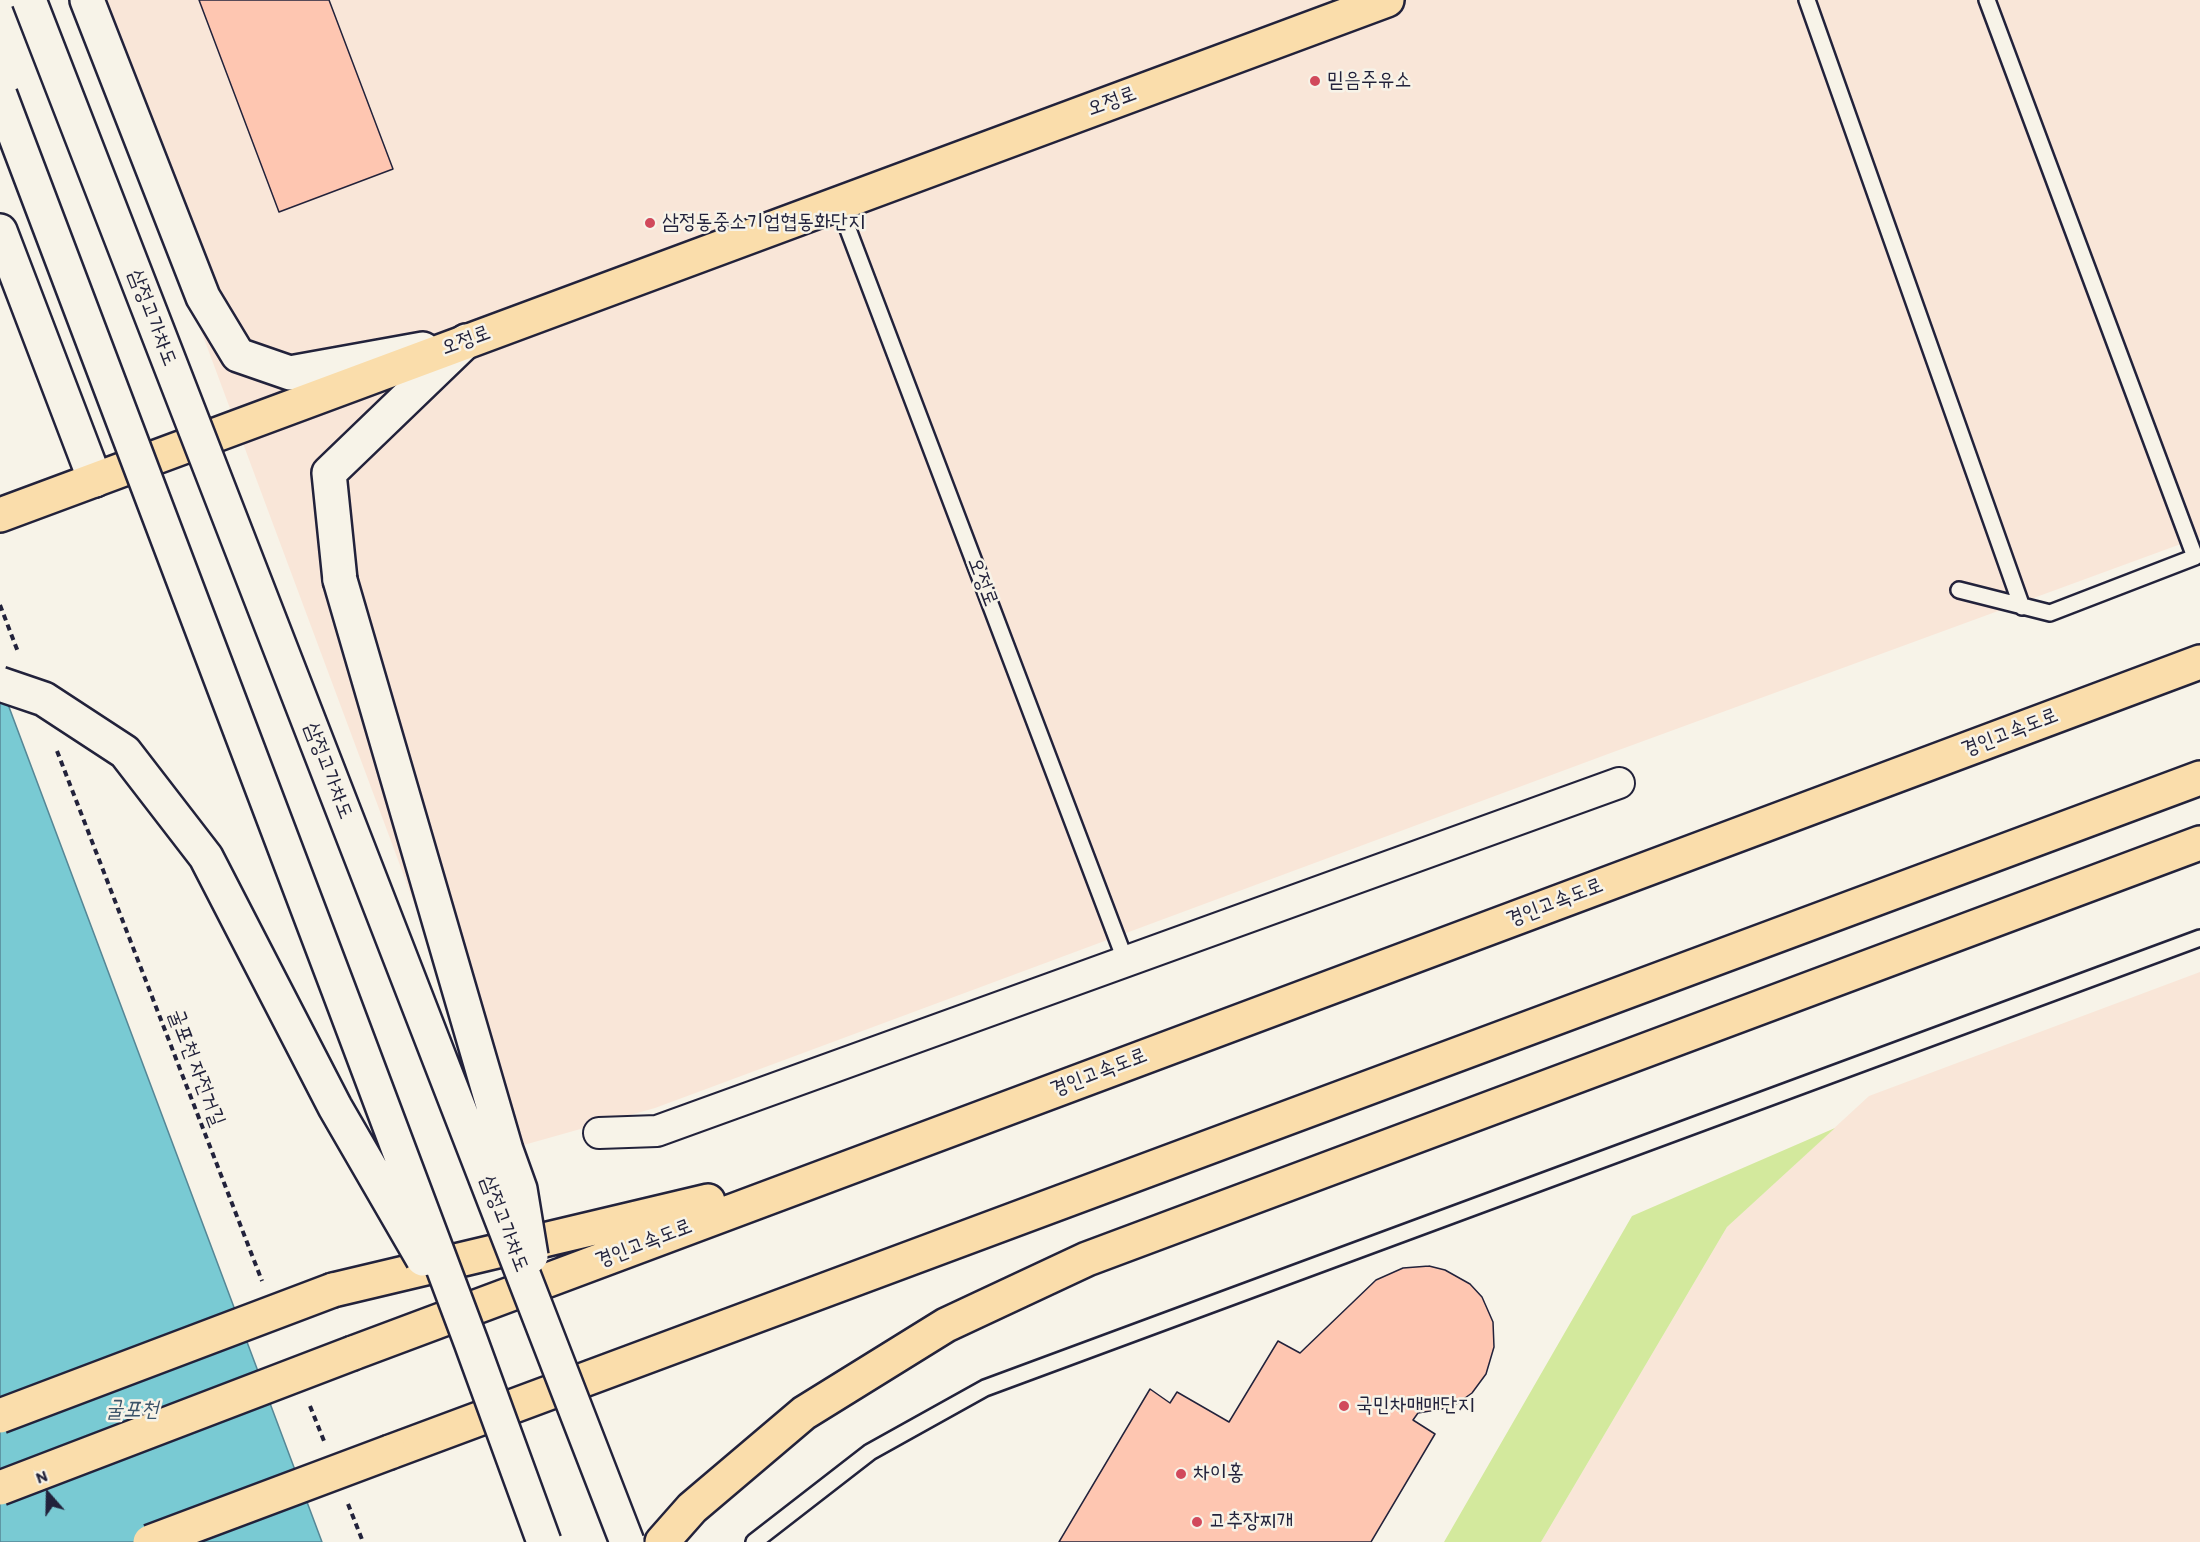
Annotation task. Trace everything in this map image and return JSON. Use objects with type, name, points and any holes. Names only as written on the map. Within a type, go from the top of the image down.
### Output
[{"type":"main road","name":"오정로","points":[[13,511],[1387,0]]},
{"type":"main road","name":"경인고속도로","points":[[0,1488],[353,1353],[2200,662]]},
{"type":"main road","points":[[150,1542],[2200,778]]},
{"type":"main road","points":[[662,1542],[692,1508],[804,1413],[946,1325],[1087,1259],[2200,843]]},
{"type":"main road","points":[[0,1416],[333,1290],[844,1169]]},
{"type":"street","name":"삼정고가차도","points":[[29,0],[627,1542]]},
{"type":"street","points":[[87,0],[203,297],[238,354],[290,373],[466,341]]},
{"type":"street","points":[[0,95],[471,1341],[543,1542]]},
{"type":"street","points":[[0,231],[95,480]]},
{"type":"street","points":[[466,341],[329,472],[340,580],[506,1150],[520,1189],[542,1323]]},
{"type":"street","points":[[11,672],[44,699],[125,752],[206,857],[335,1107],[471,1341]]},
{"type":"street","points":[[599,1132],[657,1131],[1619,783]]},
{"type":"lane","points":[[1807,0],[2022,607]]},
{"type":"lane","points":[[1959,590],[2050,613],[2195,557],[1987,0]]},
{"type":"lane","name":"오정로","points":[[838,203],[1126,962]]},
{"type":"lane","points":[[757,1540],[870,1452],[985,1388],[2200,938]]},
{"type":"path","points":[[0,605],[11,672]]},
{"type":"path","name":"굴포천 자전거길","points":[[56,749],[262,1281]]},
{"type":"path","points":[[309,1403],[327,1448]]},
{"type":"path","points":[[348,1503],[363,1542]]},
{"type":"shaded area","points":[[78,0],[2200,0],[2200,537],[655,1108],[506,1150]]},
{"type":"shaded area","points":[[2200,972],[2200,1542],[1541,1542],[1727,1227],[1869,1096]]},
{"type":"green space","points":[[1835,1128],[1727,1227],[1541,1542],[1444,1542],[1632,1216]]},
{"type":"water","name":"굴포천","points":[[0,683],[322,1542],[0,1542]]},
{"type":"building","points":[[199,0],[329,0],[393,169],[279,212]]},
{"type":"building","name":"국민차매매단지","points":[[1429,1266],[1445,1270],[1470,1284],[1482,1297],[1493,1322],[1494,1347],[1486,1374],[1472,1393],[1458,1403],[1442,1409],[1418,1413],[1413,1420],[1435,1434],[1371,1542],[1059,1542],[1150,1389],[1170,1403],[1177,1392],[1229,1422],[1278,1341],[1300,1353],[1376,1280],[1403,1268]]},
{"type":"place","name":"믿음주유소","points":[[1315,81]]},
{"type":"place","name":"삼정동중소기업협동화단지","points":[[650,223]]},
{"type":"place","name":"국민차매매단지","points":[[1344,1406]]},
{"type":"place","name":"차이홍","points":[[1181,1474]]},
{"type":"place","name":"고추장찌개","points":[[1197,1522]]}]
